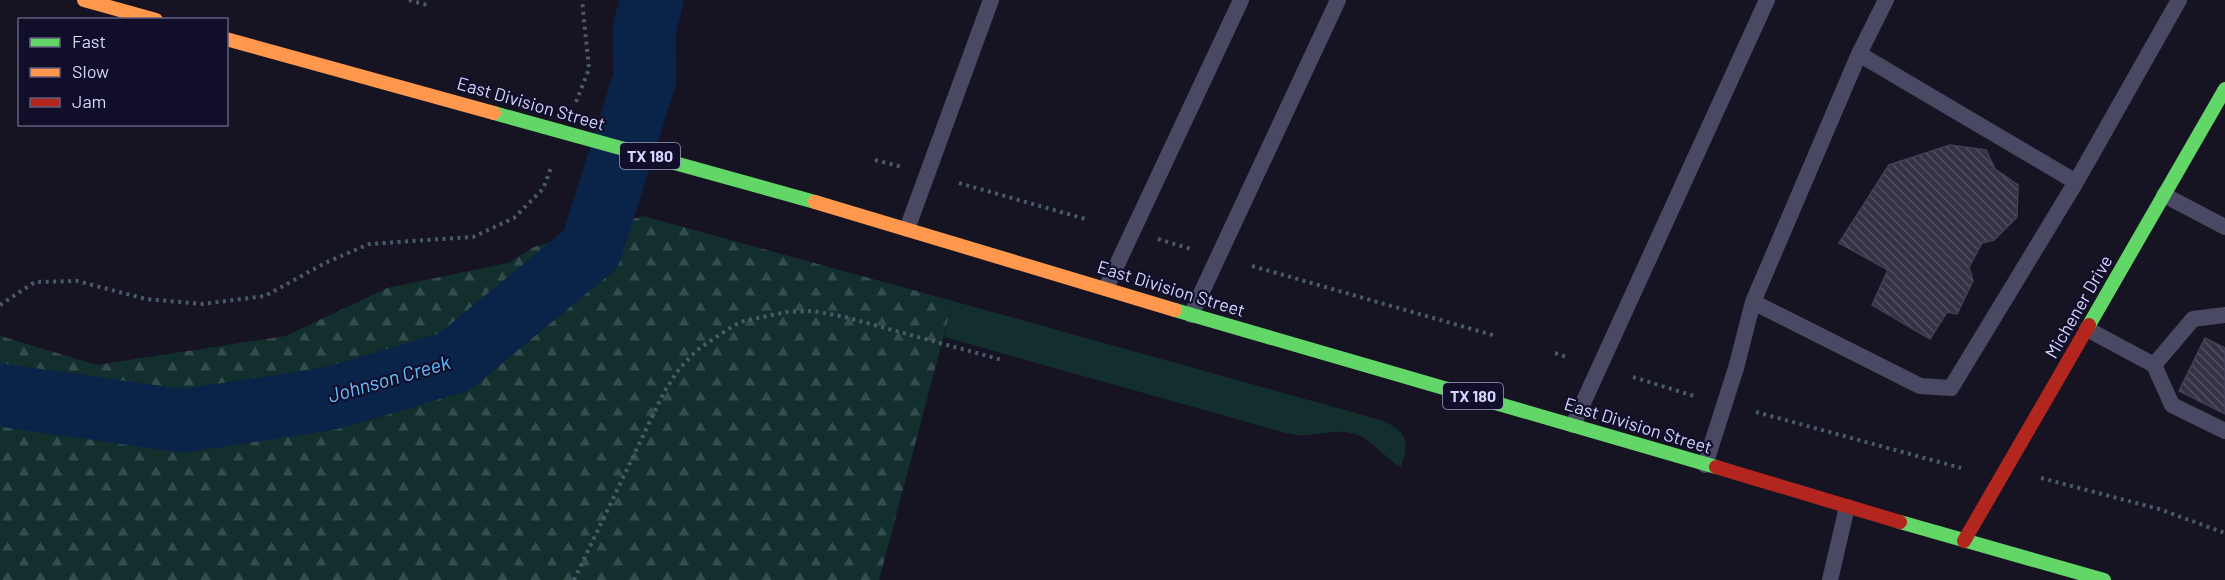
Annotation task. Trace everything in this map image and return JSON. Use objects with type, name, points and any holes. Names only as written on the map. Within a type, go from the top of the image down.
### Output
[{"type":"main road","points":[[84,0],[149,18]]},
{"type":"main road","name":"East Division Street","points":[[228,40],[842,210],[1191,315],[1574,425],[1964,542],[2058,574],[2104,580]]},
{"type":"main road","name":"Michener Drive","points":[[1964,542],[2225,89]]},
{"type":"lane","points":[[907,229],[991,0]]},
{"type":"lane","points":[[1106,288],[1240,0]]},
{"type":"lane","points":[[1191,315],[1338,0]]},
{"type":"lane","points":[[1574,425],[1767,0]]},
{"type":"lane","points":[[1705,465],[1754,302],[1859,54],[1886,0]]},
{"type":"lane","points":[[1754,302],[1920,386],[1951,388],[2076,182],[2179,0]]},
{"type":"lane","points":[[1859,54],[2076,182]]},
{"type":"lane","points":[[2164,195],[2225,227]]},
{"type":"lane","points":[[2154,365],[2193,320],[2225,315]]},
{"type":"lane","points":[[2087,329],[2154,365],[2172,405],[2212,416],[2225,431]]},
{"type":"lane","points":[[1830,580],[1847,507]]},
{"type":"path","points":[[409,0],[427,5]]},
{"type":"path","points":[[572,113],[589,69],[582,0]]},
{"type":"path","points":[[0,305],[36,282],[77,280],[146,299],[203,304],[265,296],[325,263],[369,244],[473,237],[514,218],[543,189],[556,156]]},
{"type":"path","points":[[875,159],[902,168]]},
{"type":"path","points":[[959,183],[1089,220]]},
{"type":"path","points":[[1152,238],[1195,250]]},
{"type":"path","points":[[1252,266],[1496,336]]},
{"type":"path","points":[[574,580],[664,392],[679,369],[696,351],[740,322],[786,312],[813,311],[845,317],[1002,360]]},
{"type":"path","points":[[1555,353],[1569,358]]},
{"type":"path","points":[[1633,376],[1694,396]]},
{"type":"path","points":[[1756,412],[1960,468]]},
{"type":"path","points":[[2041,478],[2159,509],[2225,533]]},
{"type":"green space","points":[[643,216],[953,301],[879,580],[0,580],[0,336],[97,365],[286,336],[387,288],[508,263],[534,247]]},
{"type":"green space","points":[[953,301],[1384,421],[1402,434],[1405,451],[1401,467],[1367,440],[1348,432],[1303,435],[1286,433],[944,337]]},
{"type":"building","points":[[1950,145],[1986,150],[1995,169],[2018,185],[2017,217],[1994,240],[1982,243],[1969,267],[1973,281],[1957,314],[1947,312],[1930,339],[1872,305],[1888,270],[1839,243],[1889,165]]},
{"type":"building","points":[[2205,338],[2225,348],[2225,414],[2179,391]]},
{"type":"waterway","name":"Johnson Creek","points":[[0,395],[183,421],[332,398],[454,362],[591,249],[645,78],[644,30],[652,0]]},
{"type":"traffic: fast","points":[[2089,325],[2225,89]]},
{"type":"traffic: fast","points":[[494,113],[815,202]]},
{"type":"traffic: fast","points":[[1175,310],[1716,467]]},
{"type":"traffic: fast","points":[[1900,522],[2104,580]]},
{"type":"traffic: slow","points":[[84,0],[149,18]]},
{"type":"traffic: slow","points":[[228,40],[494,113]]},
{"type":"traffic: slow","points":[[815,202],[1175,310]]},
{"type":"traffic: jam","points":[[1964,541],[2089,325]]},
{"type":"traffic: jam","points":[[1716,467],[1900,522]]}]
